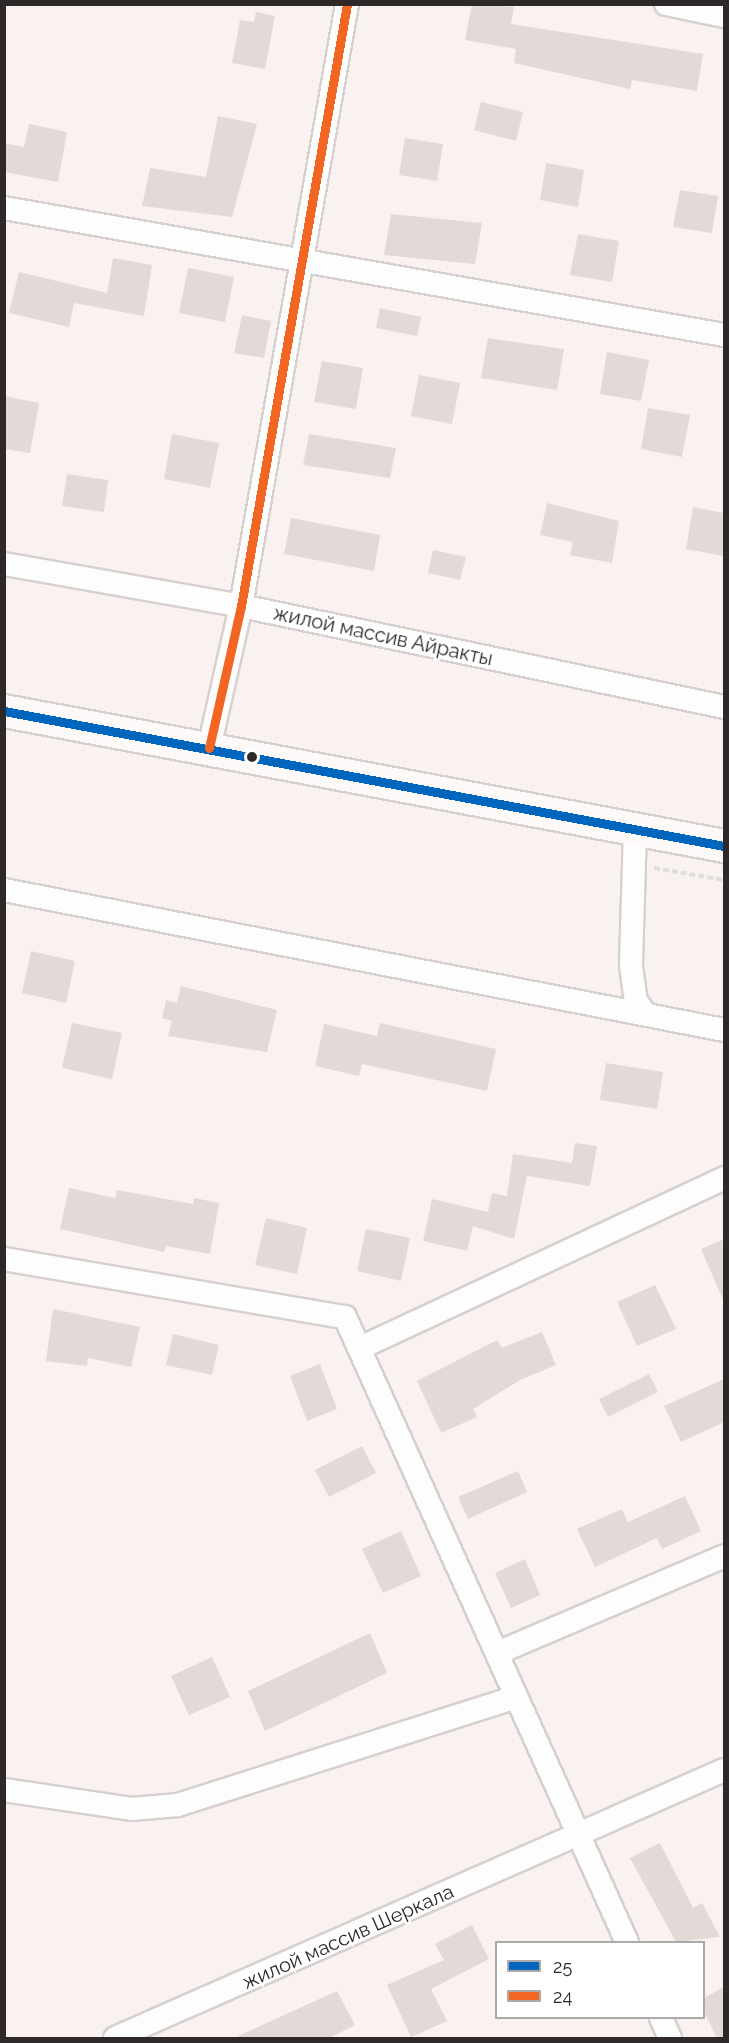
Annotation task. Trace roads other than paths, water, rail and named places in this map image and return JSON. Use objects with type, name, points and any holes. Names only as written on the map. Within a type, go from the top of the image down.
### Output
[{"type":"main road","points":[[4,711],[724,846]]},
{"type":"street","points":[[209,748],[241,606],[347,4]]},
{"type":"street","points":[[666,4],[724,16]]},
{"type":"street","points":[[4,208],[724,335]]},
{"type":"street","name":"жилой массив Айракты","points":[[4,564],[241,606],[724,707]]},
{"type":"street","points":[[635,829],[631,966],[636,1000],[646,1015]]},
{"type":"street","points":[[4,890],[724,1030]]},
{"type":"street","points":[[360,1348],[724,1178]]},
{"type":"street","points":[[4,1259],[345,1317],[627,1941]]},
{"type":"street","points":[[497,1653],[724,1556]]},
{"type":"street","points":[[4,1790],[132,1809],[178,1805],[516,1697]]},
{"type":"street","name":"жилой массив Шеркала","points":[[115,2038],[580,1836],[724,1770]]},
{"type":"street","points":[[661,2019],[670,2038]]}]
